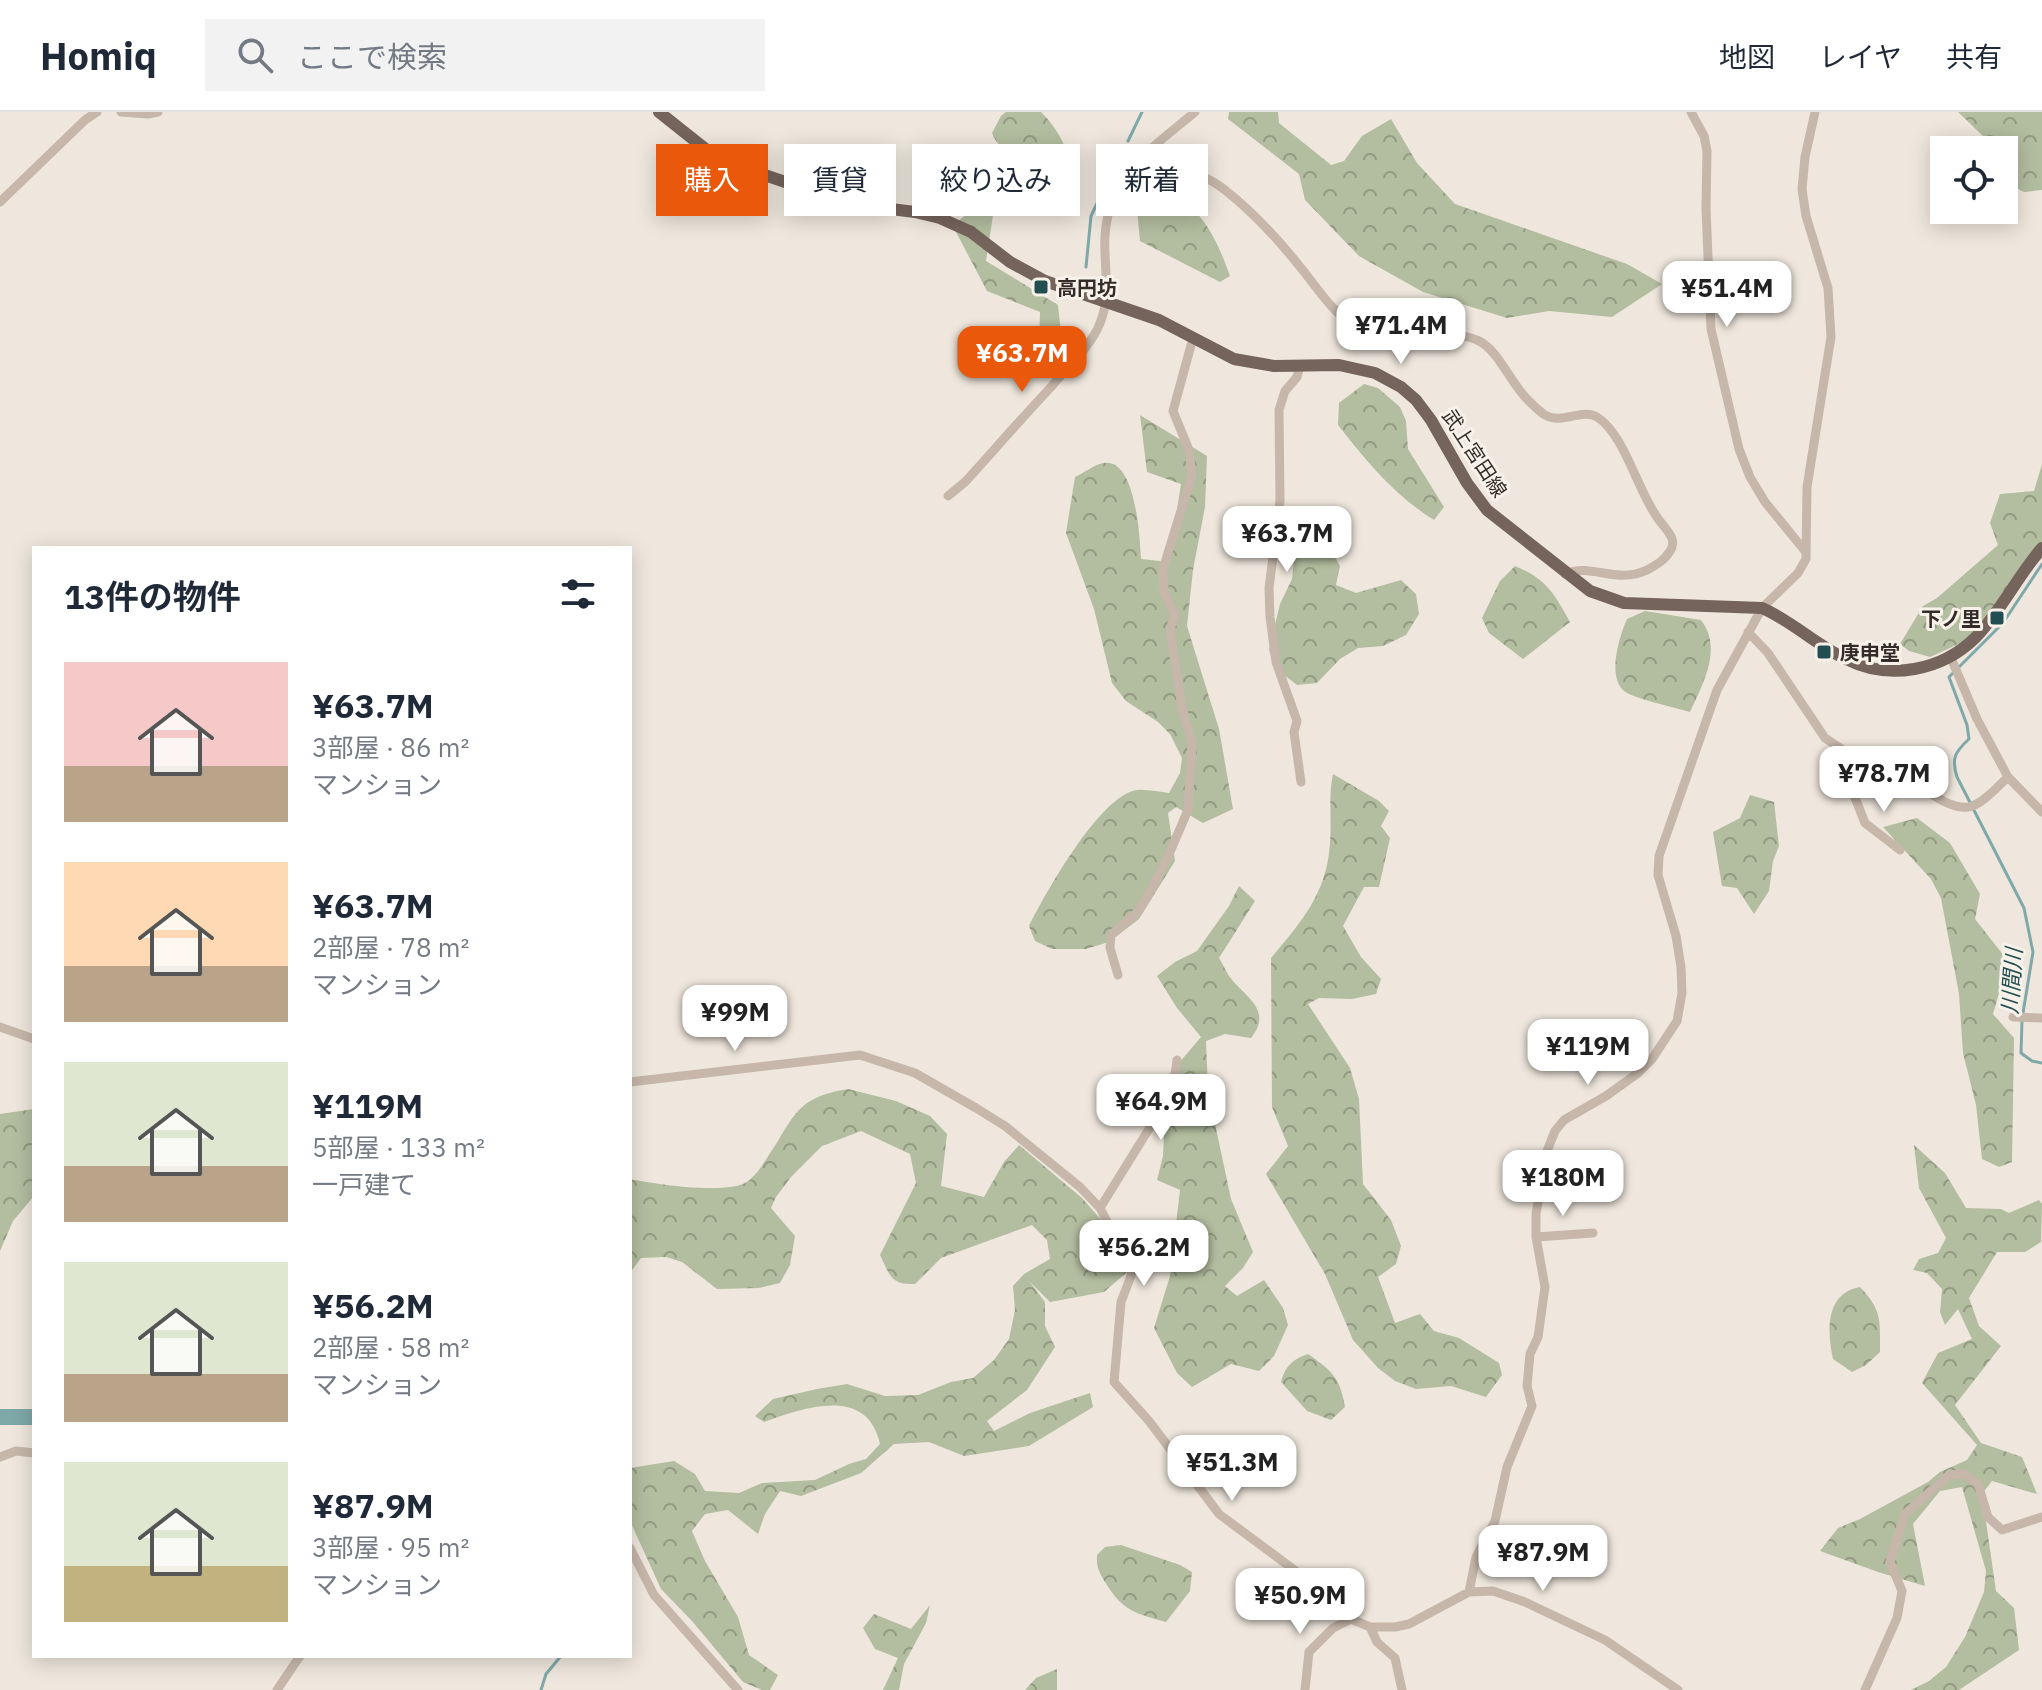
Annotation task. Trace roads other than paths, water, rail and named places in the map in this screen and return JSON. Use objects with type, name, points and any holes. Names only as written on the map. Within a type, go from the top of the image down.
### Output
[{"type":"main road","name":"武上宮田線","points":[[659,112],[713,155],[732,164],[850,204],[940,218],[971,232],[1010,262],[1035,276],[1159,320],[1240,361],[1263,365],[1339,365],[1389,380],[1409,393],[1431,420],[1467,483],[1487,510],[1565,574],[1590,591],[1616,601],[1762,608],[1783,617],[1844,659],[1871,669],[1918,669],[1951,658],[1977,636],[2042,548]]},
{"type":"street","points":[[0,202],[97,112]]},
{"type":"street","points":[[121,112],[158,112]]},
{"type":"street","points":[[1158,144],[1195,112]]},
{"type":"street","points":[[1691,112],[1704,136],[1707,151],[1711,329],[1723,388],[1750,477],[1780,523],[1805,551]]},
{"type":"street","points":[[1469,1592],[1476,1557],[1495,1521],[1507,1467],[1532,1406],[1527,1386],[1530,1354],[1538,1337],[1545,1287],[1536,1237],[1538,1196],[1547,1151],[1555,1131],[1564,1120],[1638,1073],[1652,1059],[1677,1021],[1682,993],[1681,967],[1676,936],[1658,875],[1659,856],[1717,690],[1762,608],[1798,573],[1806,559],[1807,487],[1831,337],[1828,288],[1806,216],[1802,189],[1815,112]]},
{"type":"street","points":[[1208,178],[1265,225],[1335,311],[1361,330],[1380,336],[1462,335],[1480,341],[1492,349],[1513,385],[1546,416],[1561,419],[1595,416],[1606,425],[1622,449],[1651,511],[1672,535],[1673,545],[1670,553],[1657,565],[1640,573],[1621,577],[1575,569],[1565,574]]},
{"type":"street","points":[[948,496],[965,482],[1077,358],[1096,332],[1107,300],[1105,239],[1108,216]]},
{"type":"street","points":[[1118,975],[1110,948],[1111,935],[1138,912],[1155,883],[1185,822],[1190,793],[1192,743],[1182,708],[1170,629],[1175,616],[1164,592],[1163,569],[1191,481],[1189,450],[1173,411],[1193,338]]},
{"type":"street","points":[[1300,366],[1279,410],[1280,501],[1269,597],[1276,662],[1297,721],[1294,732],[1301,782]]},
{"type":"street","points":[[1748,632],[1775,662],[1825,738],[1846,752],[1885,751],[1945,804],[1969,807],[2008,777]]},
{"type":"street","points":[[1951,658],[1977,719],[2008,777],[2042,812]]},
{"type":"street","points":[[1852,753],[1855,770],[1852,790],[1865,823],[1900,850]]},
{"type":"street","points":[[2013,1017],[2042,1018]]},
{"type":"street","points":[[0,1027],[32,1038]]},
{"type":"street","points":[[632,1082],[860,1055],[915,1073],[986,1114],[1049,1160],[1100,1208],[1132,1265],[1121,1302],[1114,1382],[1156,1430],[1219,1514],[1331,1597],[1351,1619],[1370,1627],[1409,1624],[1469,1592],[1493,1591],[1525,1602],[1605,1640],[1678,1690]]},
{"type":"street","points":[[1100,1208],[1173,1090],[1177,1060]]},
{"type":"street","points":[[1536,1237],[1593,1233]]},
{"type":"street","points":[[0,1457],[16,1451],[32,1453]]},
{"type":"street","points":[[1865,1690],[1897,1618],[1902,1591],[1890,1562],[1905,1514],[1949,1475],[1964,1474],[1978,1484],[1988,1517],[2002,1530],[2042,1517]]},
{"type":"street","points":[[632,1552],[654,1595],[738,1690]]},
{"type":"street","points":[[1305,1690],[1309,1652],[1333,1628],[1351,1619]]},
{"type":"street","points":[[1370,1627],[1377,1642],[1395,1658],[1402,1690]]},
{"type":"street","points":[[277,1690],[299,1658]]},
{"type":"waterway","points":[[1128,141],[1142,112]]},
{"type":"waterway","points":[[1086,267],[1091,216],[1096,206]]},
{"type":"waterway","name":"川間川","points":[[2023,1013],[2033,952],[2024,908],[1957,777],[1954,765],[1956,756],[1969,739],[1949,677],[2003,623],[2042,564]]},
{"type":"waterway","name":"川間川","points":[[2022,1021],[2021,1053],[2032,1061],[2042,1063]]},
{"type":"waterway","points":[[0,1417],[32,1417]]},
{"type":"waterway","points":[[541,1690],[546,1674],[559,1658]]},
{"type":"place","name":"高円坊","points":[[1041,287]]},
{"type":"place","name":"下ノ里","points":[[1997,618]]},
{"type":"place","name":"庚申堂","points":[[1824,652]]}]
